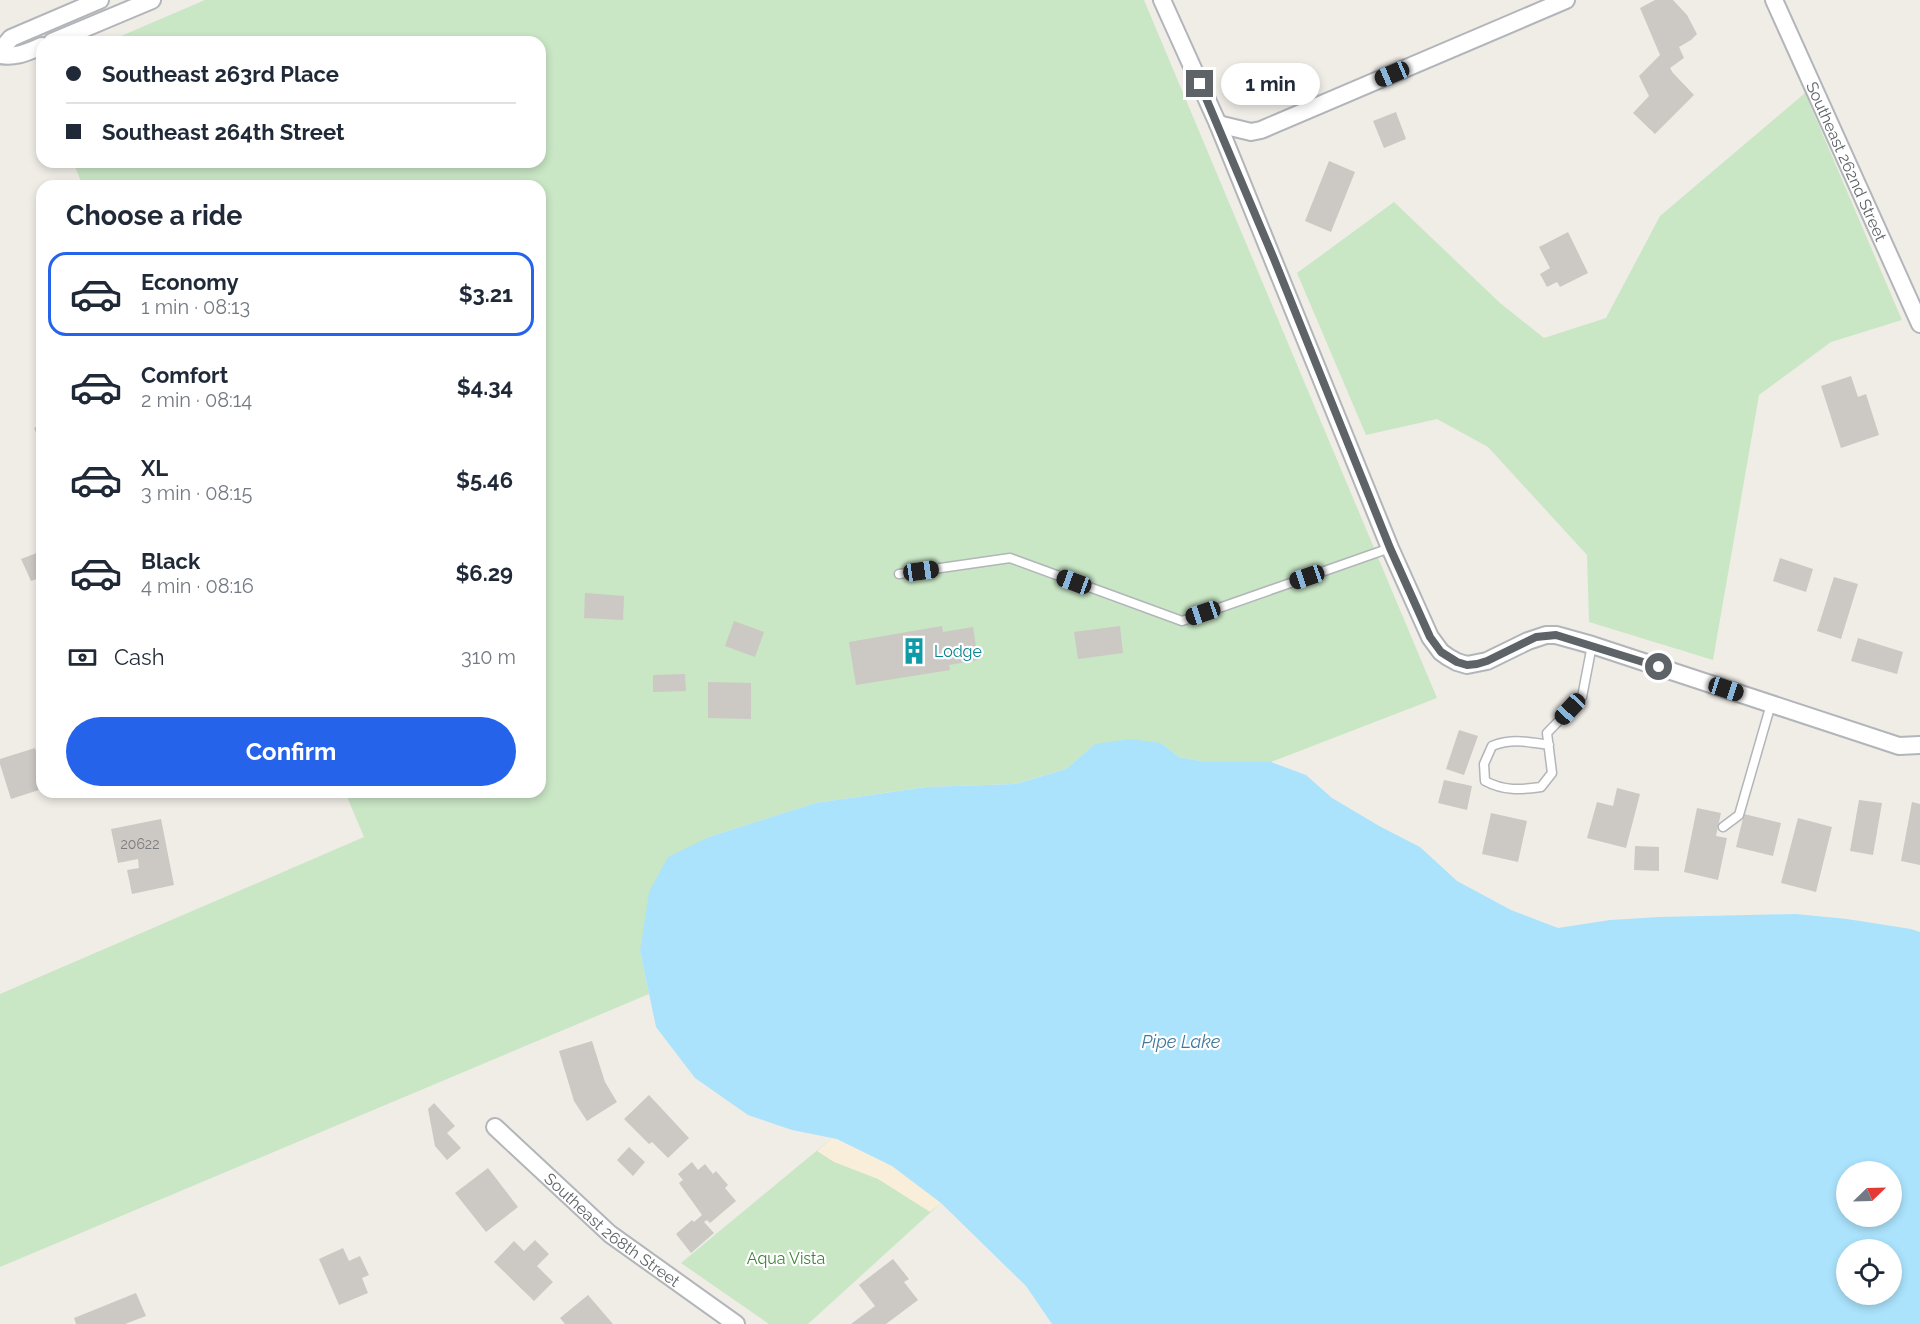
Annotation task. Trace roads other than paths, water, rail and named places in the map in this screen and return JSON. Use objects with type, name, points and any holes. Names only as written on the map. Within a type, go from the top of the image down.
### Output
[{"type":"street","points":[[36,48],[10,57],[0,53],[11,38],[100,0]]},
{"type":"street","points":[[66,36],[152,0]]},
{"type":"street","points":[[1162,0],[1218,124],[1390,548],[1430,637],[1441,652],[1467,665],[1487,661],[1528,641],[1546,635],[1556,635],[1899,746],[1920,744]]},
{"type":"street","points":[[1218,124],[1251,132],[1261,130],[1566,0]]},
{"type":"street","name":"Southeast 262nd Street","points":[[1774,0],[1920,324]]},
{"type":"street","name":"Southeast 268th Street","points":[[495,1127],[610,1233],[736,1324]]},
{"type":"lane","points":[[899,574],[1010,558],[1182,621],[1390,548]]},
{"type":"lane","points":[[1549,745],[1519,740],[1492,746],[1484,764],[1485,782],[1498,788],[1519,790],[1541,787],[1552,773],[1549,745],[1547,733],[1582,697],[1592,645]]},
{"type":"lane","points":[[1723,827],[1738,815],[1771,704]]},
{"type":"water","name":"Pipe Lake","points":[[1130,739],[1161,743],[1179,757],[1207,762],[1271,762],[1306,775],[1332,798],[1420,847],[1457,881],[1511,910],[1558,928],[1610,920],[1659,917],[1796,914],[1847,919],[1920,932],[1920,1324],[1052,1324],[1026,1286],[941,1203],[892,1166],[837,1139],[792,1130],[748,1115],[695,1078],[656,1027],[640,951],[649,892],[668,857],[709,837],[815,803],[926,787],[1015,784],[1066,769],[1095,744]]},
{"type":"place","name":"Lodge","points":[[914,651]]},
{"type":"park label","name":"Aqua Vista","points":[[786,1258]]}]
